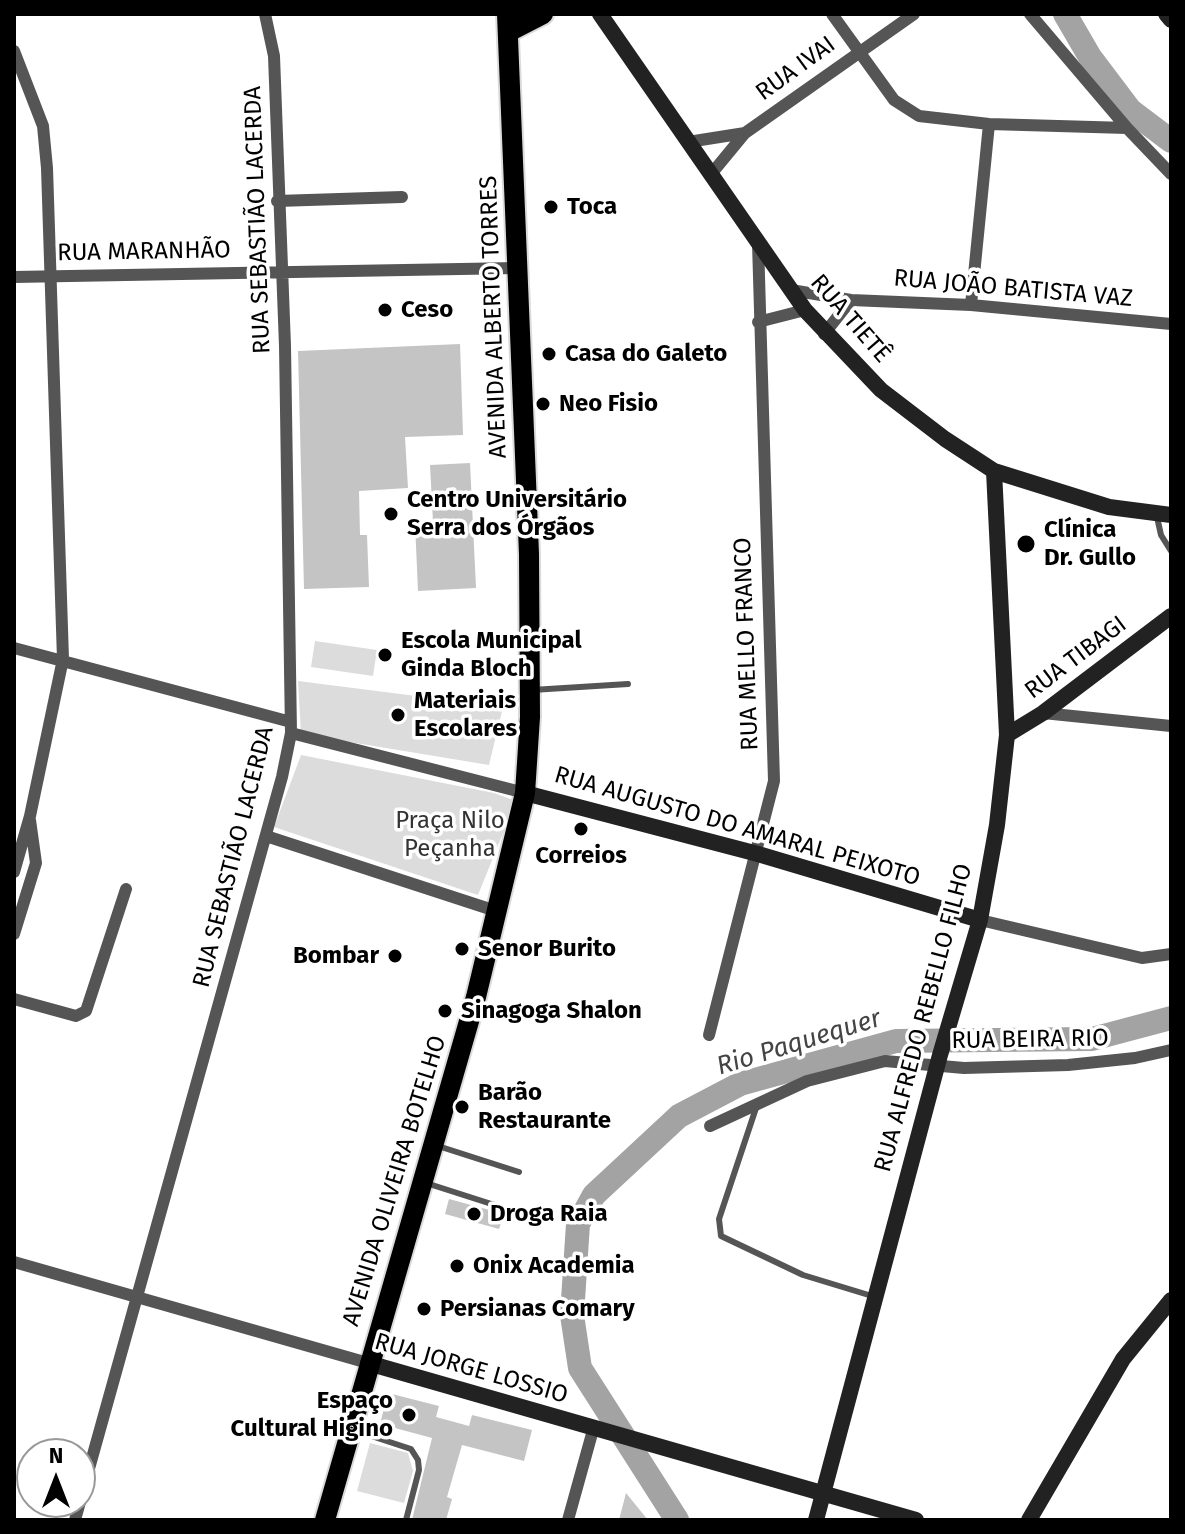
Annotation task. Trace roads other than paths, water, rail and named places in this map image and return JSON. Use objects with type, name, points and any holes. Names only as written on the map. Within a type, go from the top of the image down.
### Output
[{"type":"main road","points":[[509,22],[543,14]]},
{"type":"main road","name":"RUA TIETÊ","points":[[600,14],[805,310],[824,334],[881,390],[945,439],[994,471],[1109,507],[1163,514]]},
{"type":"main road","points":[[1166,14],[1171,20]]},
{"type":"main road","name":"AVENIDA ALBERTO TORRES","points":[[509,22],[529,554],[530,690],[523,801]]},
{"type":"main road","name":"RUA ALFREDO REBELLO FILHO","points":[[816,1520],[938,1060],[980,920],[997,825],[1007,735],[994,471]]},
{"type":"main road","name":"RUA TIBAGI","points":[[1007,735],[1043,713],[1171,616]]},
{"type":"main road","name":"RUA AUGUSTO DO AMARAL PEIXOTO","points":[[523,801],[758,854],[980,920]]},
{"type":"main road","name":"AVENIDA OLIVEIRA BOTELHO","points":[[325,1520],[499,912],[523,801]]},
{"type":"main road","points":[[1029,1520],[1123,1359],[1171,1300]]},
{"type":"main road","name":"RUA JORGE LOSSIO","points":[[368,1363],[599,1432],[824,1491],[916,1520]]},
{"type":"street","name":"RUA SEBASTIÃO LACERDA","points":[[96,1446],[266,836],[291,728],[282,272],[274,56],[265,14]]},
{"type":"street","points":[[832,14],[904,109],[919,116],[989,124],[1127,128]]},
{"type":"street","name":"RUA IVAI","points":[[712,173],[745,133],[914,14]]},
{"type":"street","points":[[1030,14],[1127,128],[1171,174]]},
{"type":"street","points":[[14,51],[43,126],[47,168],[63,659],[30,816],[14,872]]},
{"type":"street","points":[[971,305],[989,124]]},
{"type":"street","name":"RUA IVAI","points":[[688,142],[745,133]]},
{"type":"street","points":[[277,201],[402,197]]},
{"type":"street","name":"RUA MELLO FRANCO","points":[[709,1035],[758,854],[774,781],[758,243]]},
{"type":"street","name":"RUA MARANHÃO","points":[[14,277],[516,268]]},
{"type":"street","name":"RUA JOÃO BATISTA VAZ","points":[[791,290],[851,300],[971,305],[1171,324]]},
{"type":"street","points":[[824,334],[851,300]]},
{"type":"street","points":[[758,322],[805,310]]},
{"type":"street","name":"RUA AUGUSTO DO AMARAL PEIXOTO","points":[[14,648],[63,659],[523,801]]},
{"type":"street","points":[[1043,713],[1171,726]]},
{"type":"street","points":[[14,934],[36,863],[30,816]]},
{"type":"street","points":[[266,836],[499,912]]},
{"type":"street","points":[[14,999],[76,1016],[86,1011],[126,889]]},
{"type":"street","name":"RUA AUGUSTO DO AMARAL PEIXOTO","points":[[980,920],[1142,958],[1171,954]]},
{"type":"street","name":"RUA BEIRA RIO","points":[[710,1126],[758,1101],[807,1081],[885,1061],[938,1060],[964,1068],[1068,1065],[1171,1050]]},
{"type":"street","name":"RUA JORGE LOSSIO","points":[[14,1262],[138,1300],[368,1363]]},
{"type":"street","points":[[568,1520],[599,1432]]},
{"type":"lane","points":[[1163,514],[1161,535],[1171,551]]},
{"type":"lane","points":[[530,690],[628,684]]},
{"type":"lane","points":[[758,1101],[719,1219],[721,1236],[803,1275],[876,1297]]},
{"type":"lane","points":[[434,1144],[519,1172]]},
{"type":"lane","points":[[422,1182],[504,1208]]},
{"type":"lane","points":[[350,1429],[411,1449],[419,1470],[406,1520]]},
{"type":"waterway","name":"Rio Paquequer","points":[[1065,14],[1090,57],[1130,110],[1171,141]]},
{"type":"waterway","name":"Rio Paquequer","points":[[677,1520],[580,1368],[572,1315],[578,1224],[594,1195],[679,1116],[740,1084],[896,1041],[1092,1039],[1171,1018]]},
{"type":"place","name":"Toca","points":[[551,207]]},
{"type":"place","name":"Ceso","points":[[385,310]]},
{"type":"place","name":"Casa do Galeto","points":[[549,354]]},
{"type":"place","name":"Neo Fisio","points":[[543,404]]},
{"type":"place","name":"Centro Universitário Serra dos Órgãos","points":[[391,514]]},
{"type":"place","name":"Clínica Dr. Gullo","points":[[1026,544]]},
{"type":"place","name":"Escola Municipal Ginda Bloch","points":[[385,655]]},
{"type":"place","name":"Materiais Escolares","points":[[398,715]]},
{"type":"place","name":"Correios","points":[[581,829]]},
{"type":"place","name":"Senor Burito","points":[[462,949]]},
{"type":"place","name":"Bombar","points":[[395,956]]},
{"type":"place","name":"Sinagoga Shalon","points":[[445,1011]]},
{"type":"place","name":"Barão Restaurante","points":[[462,1107]]},
{"type":"place","name":"Droga Raia","points":[[474,1214]]},
{"type":"place","name":"Onix Academia","points":[[457,1266]]},
{"type":"place","name":"Persianas Comary","points":[[424,1309]]},
{"type":"place","name":"Espaço Cultural Higino","points":[[409,1415]]},
{"type":"park label","name":"Praça Nilo Peçanha","points":[[450,835]]}]
